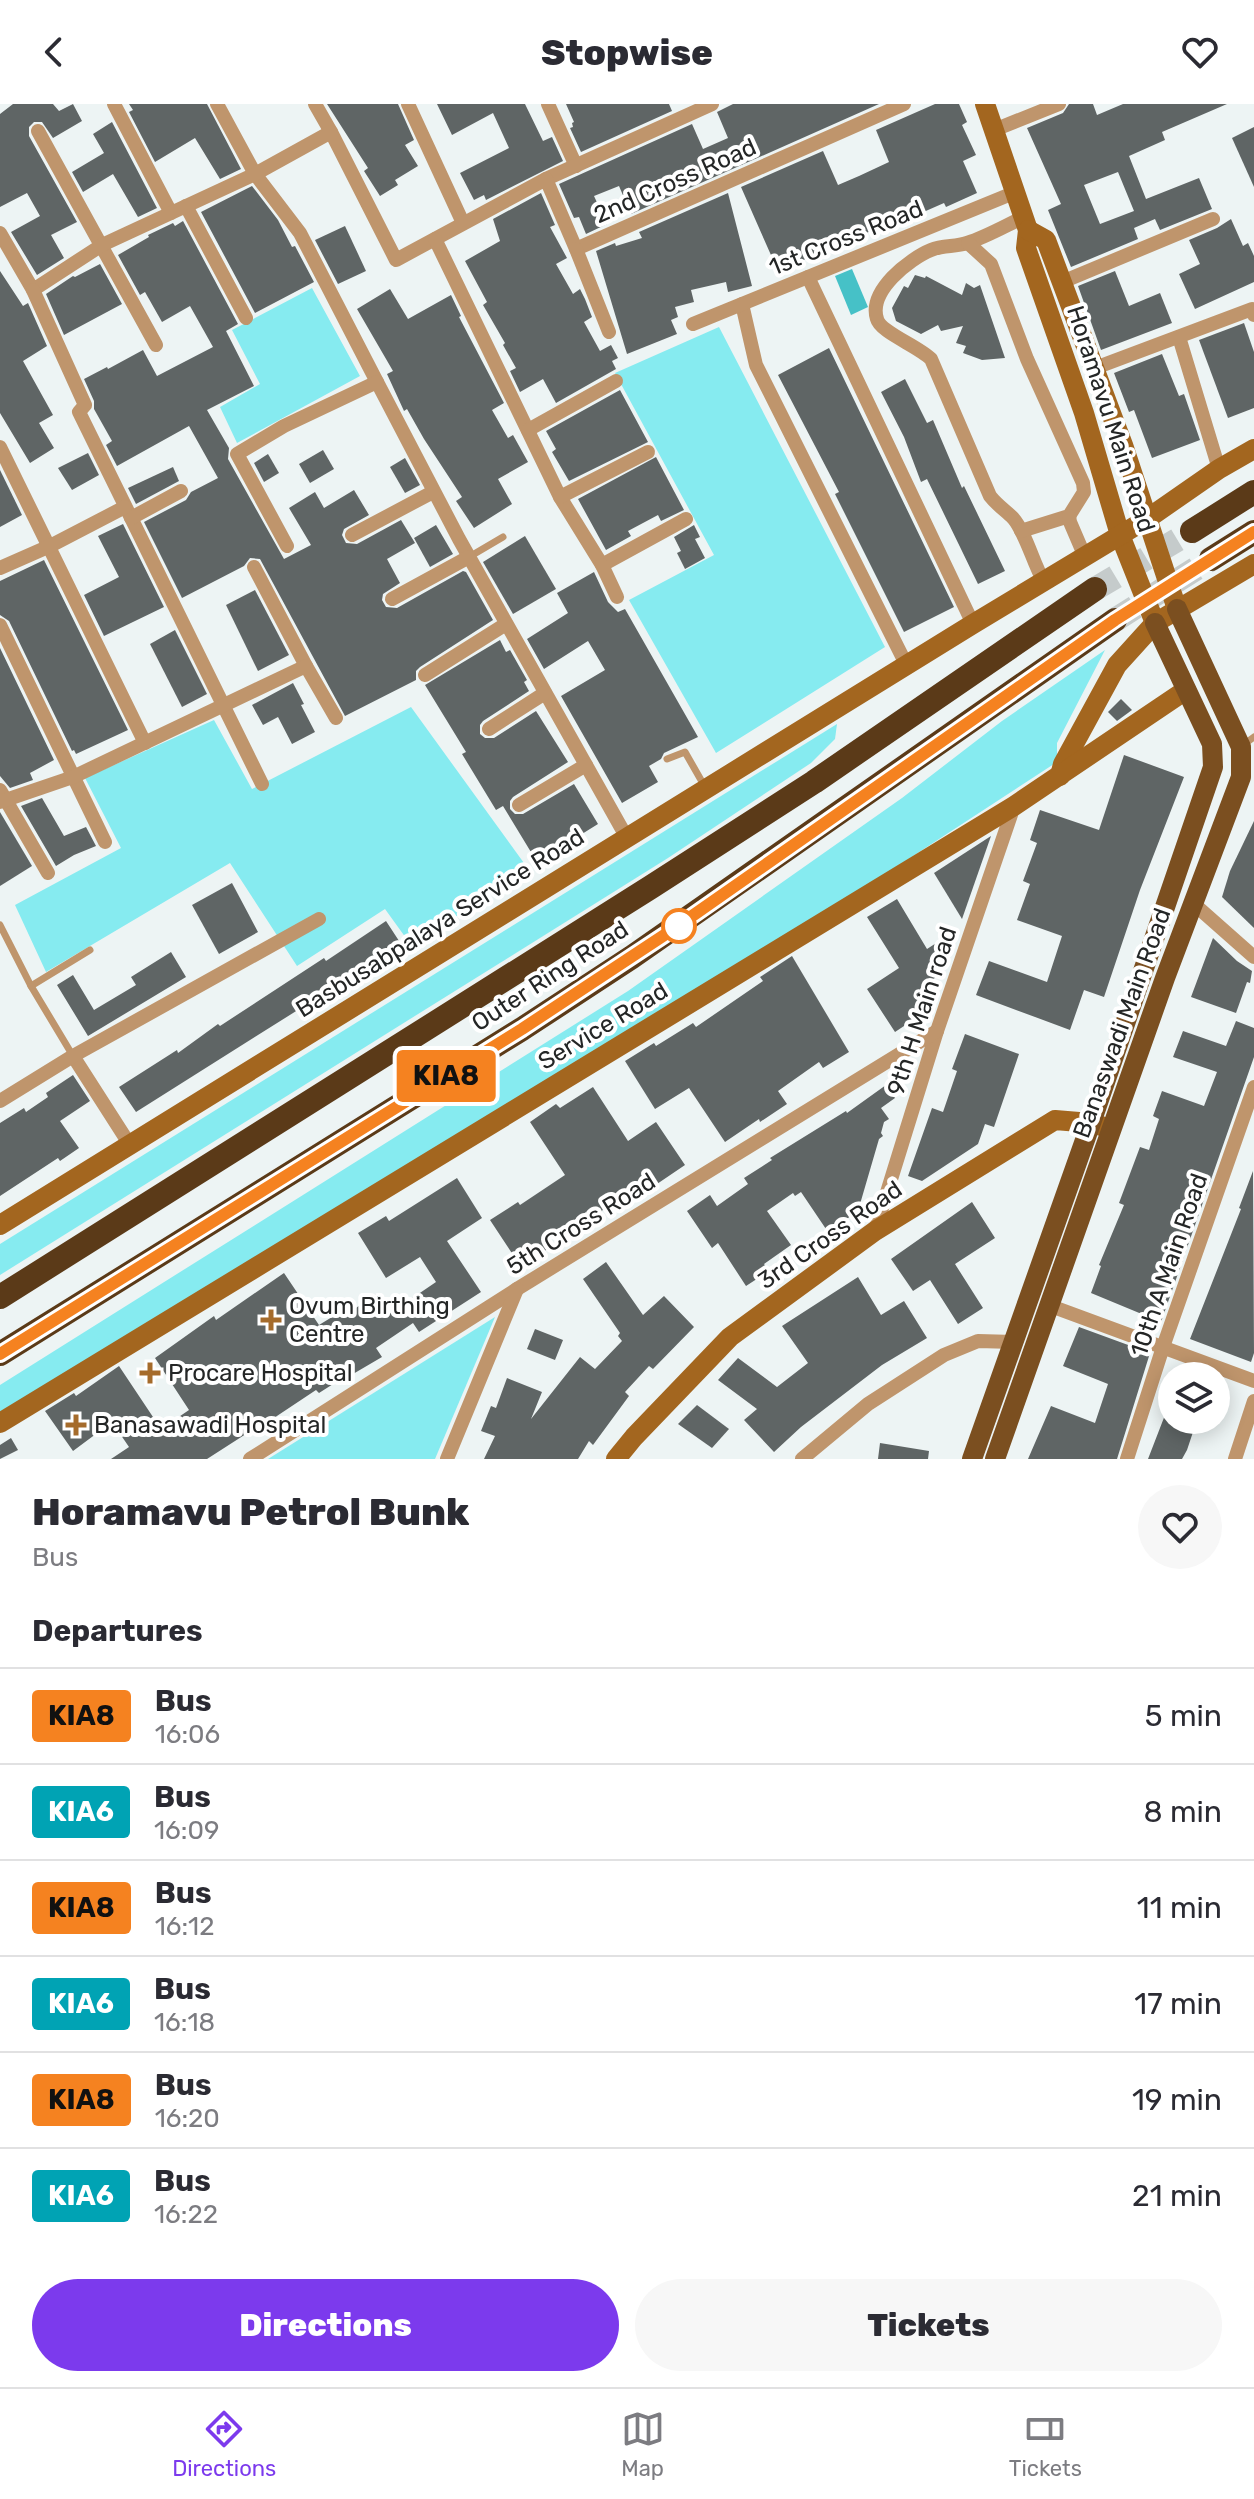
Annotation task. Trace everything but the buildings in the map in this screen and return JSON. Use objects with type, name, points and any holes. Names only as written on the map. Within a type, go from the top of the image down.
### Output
[{"type":"highway","points":[[1192,531],[1254,492]]},
{"type":"highway","points":[[1211,559],[1254,532]]},
{"type":"highway","name":"Outer Ring Road","points":[[0,1297],[764,814],[1095,589]]},
{"type":"highway","name":"Outer Ring Road","points":[[0,1354],[522,1029],[1115,620]]},
{"type":"main road","name":"Banaswadi Main Road","points":[[972,1459],[1014,1342],[1101,1126],[1248,784],[1248,742],[1177,609]]},
{"type":"main road","name":"Banaswadi Main Road","points":[[995,1459],[1048,1305],[1213,767],[1212,744],[1155,623]]},
{"type":"street","points":[[114,104],[171,213]]},
{"type":"street","points":[[217,104],[255,174],[300,233],[433,492],[627,838]]},
{"type":"street","points":[[315,104],[396,260],[546,179],[712,104]]},
{"type":"street","points":[[408,104],[463,223]]},
{"type":"street","points":[[548,104],[576,166]]},
{"type":"street","name":"2nd Cross Road","points":[[546,179],[576,249],[904,104]]},
{"type":"street","name":"Horamavu Main Road","points":[[985,104],[1026,224],[1026,248],[1084,413],[1120,535],[1155,623]]},
{"type":"street","points":[[994,130],[1059,104]]},
{"type":"street","points":[[38,131],[156,345]]},
{"type":"street","points":[[33,290],[102,245],[255,174],[331,132]]},
{"type":"street","name":"1st Cross Road","points":[[693,324],[1016,192]]},
{"type":"street","points":[[186,206],[246,318]]},
{"type":"street","points":[[1062,282],[1213,219]]},
{"type":"street","points":[[1026,224],[968,243],[938,248],[907,263],[881,292],[876,307],[877,320],[883,329],[912,344],[931,359],[990,496],[1013,518],[1044,582]]},
{"type":"street","name":"Horamavu Main Road","points":[[1026,224],[1046,240],[1095,368],[1177,609]]},
{"type":"street","points":[[0,233],[33,290],[82,398],[85,405],[79,412],[262,784]]},
{"type":"street","points":[[435,239],[560,497],[602,565],[617,597]]},
{"type":"street","points":[[968,243],[991,264],[1027,359],[1083,483],[1084,492],[1069,516],[1021,531]]},
{"type":"street","points":[[576,249],[609,332]]},
{"type":"street","points":[[808,277],[973,624]]},
{"type":"street","points":[[742,304],[756,365],[907,666]]},
{"type":"street","points":[[1095,368],[1252,309],[1254,315]]},
{"type":"street","points":[[1179,337],[1219,469]]},
{"type":"street","points":[[528,430],[616,381]]},
{"type":"street","points":[[287,546],[237,454],[284,426],[377,382]]},
{"type":"street","points":[[0,447],[145,743]]},
{"type":"street","name":"Basbusabpalaya Service Road","points":[[0,1225],[1147,519],[1219,469],[1254,449]]},
{"type":"street","points":[[560,497],[648,452]]},
{"type":"street","points":[[0,568],[181,491]]},
{"type":"street","points":[[352,535],[433,492]]},
{"type":"street","points":[[1069,516],[1085,557]]},
{"type":"street","points":[[602,565],[686,519]]},
{"type":"street","points":[[392,599],[469,557]]},
{"type":"street","points":[[1060,776],[1063,764],[1117,665],[1155,623],[1254,564]]},
{"type":"street","points":[[254,567],[336,718]]},
{"type":"street","points":[[425,675],[506,624]]},
{"type":"street","points":[[0,625],[105,842]]},
{"type":"street","points":[[48,873],[2,797],[73,777],[306,666]]},
{"type":"street","name":"Service Road","points":[[0,1423],[1014,806],[1186,690]]},
{"type":"street","points":[[489,729],[545,693]]},
{"type":"street","points":[[519,805],[586,765]]},
{"type":"street","name":"9th H Main road","points":[[875,1231],[937,1031],[1014,806]]},
{"type":"street","points":[[1194,904],[1254,957]]},
{"type":"street","points":[[0,1101],[73,1056],[319,919]]},
{"type":"street","name":"5th Cross Road","points":[[250,1459],[517,1289],[937,1031]]},
{"type":"street","points":[[73,1056],[130,1145]]},
{"type":"street","name":"10th A Main Road","points":[[1127,1459],[1254,1087]]},
{"type":"street","name":"3rd Cross Road","points":[[616,1459],[730,1337],[875,1231],[1055,1120],[1101,1126]]},
{"type":"street","points":[[447,1459],[517,1289]]},
{"type":"street","points":[[1048,1305],[1254,1381]]},
{"type":"street","points":[[802,1459],[868,1404],[944,1355],[978,1341],[1014,1342]]},
{"type":"street","points":[[1235,1459],[1254,1401]]},
{"type":"lane","points":[[469,557],[503,537]]},
{"type":"lane","points":[[667,759],[685,752],[706,789]]},
{"type":"lane","points":[[0,925],[31,986],[73,1056]]},
{"type":"lane","points":[[31,986],[90,950]]},
{"type":"shaded area","points":[[852,269],[868,307],[851,315],[835,276]]},
{"type":"shaded area","points":[[312,288],[360,376],[237,443],[220,407],[260,384],[232,330]]},
{"type":"shaded area","points":[[719,327],[885,647],[716,753],[629,600],[714,555],[615,373]]},
{"type":"shaded area","points":[[1105,650],[1057,743],[1057,762],[841,903],[0,1423],[0,1385],[628,991]]},
{"type":"shaded area","points":[[411,707],[529,870],[411,945],[385,909],[297,966],[230,863],[46,972],[15,905],[121,848],[85,778],[214,720],[252,789]]},
{"type":"shaded area","points":[[837,724],[835,739],[811,763],[668,858],[0,1275],[0,1244]]},
{"type":"shaded area","points":[[495,1317],[435,1459],[268,1459]]},
{"type":"tunnel","points":[[1095,589],[1192,531]]},
{"type":"tunnel","points":[[1115,620],[1211,559]]},
{"type":"bus line","name":"KIA8","points":[[0,1354],[522,1029],[675,928],[1115,620],[1254,532]]},
{"type":"place","name":"Ovum Birthing Centre","points":[[271,1320]]},
{"type":"place","name":"Procare Hospital","points":[[150,1373]]},
{"type":"place","name":"Banasawadi Hospital","points":[[76,1425]]}]
